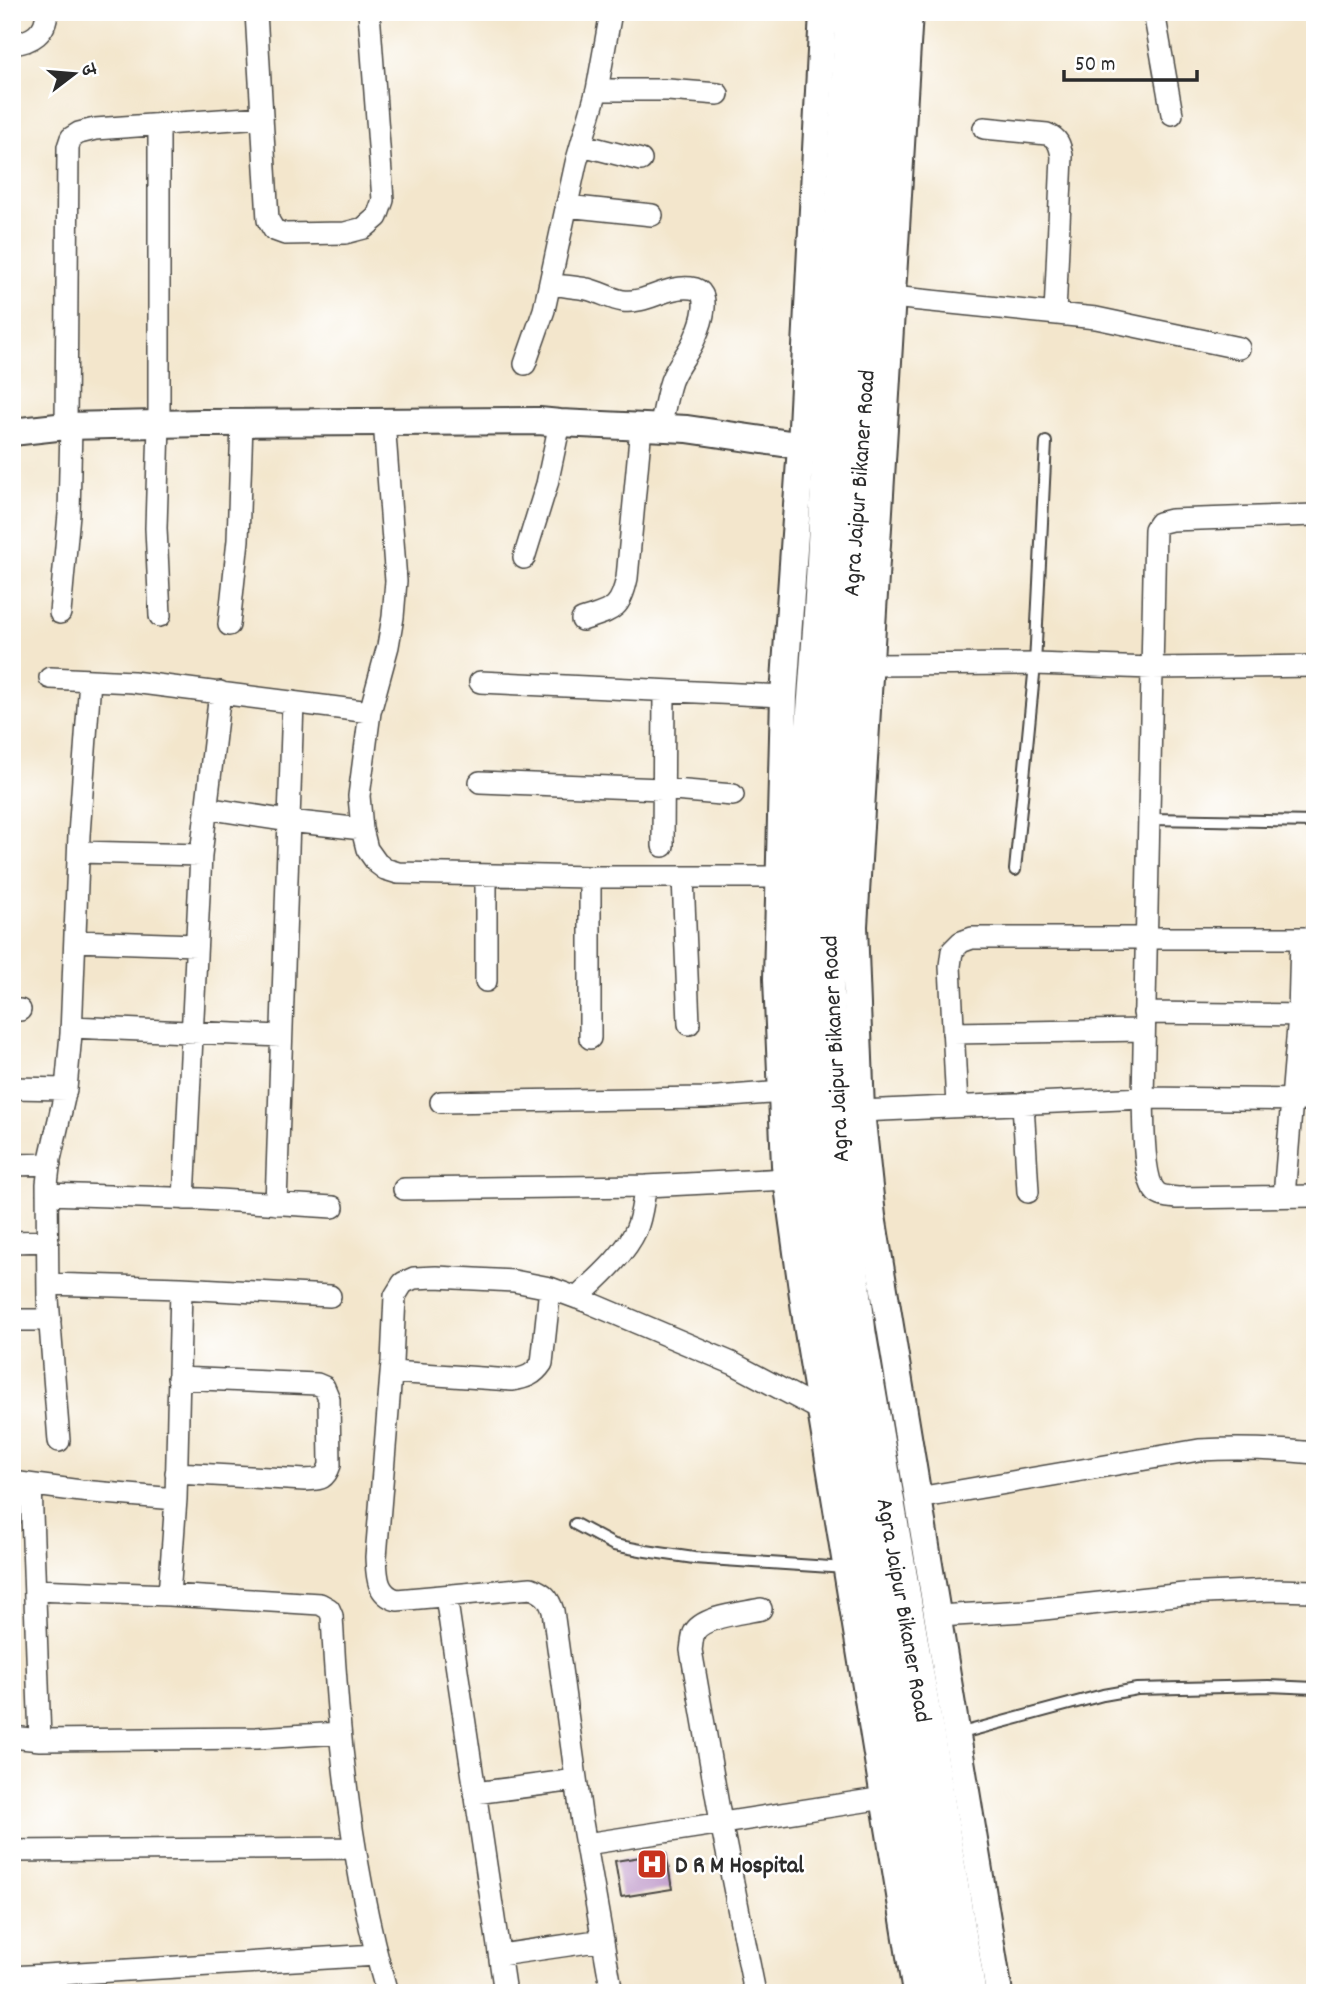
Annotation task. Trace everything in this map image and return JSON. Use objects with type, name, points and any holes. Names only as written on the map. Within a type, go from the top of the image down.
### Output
[{"type":"highway","name":"Agra Jaipur Bikaner Road","points":[[853,12],[831,450],[803,903],[805,1081],[812,1170],[834,1343],[941,1993]]},
{"type":"highway","name":"Agra Jaipur Bikaner Road","points":[[884,12],[831,450],[862,601],[828,913],[826,990],[839,1170],[858,1333],[943,1737],[968,1993]]},
{"type":"street","points":[[12,44],[27,43],[40,34],[47,21],[47,12]]},
{"type":"street","points":[[256,12],[268,220],[274,230],[285,234],[345,233],[364,228],[377,217],[383,200],[369,12]]},
{"type":"street","points":[[525,364],[544,310],[566,206],[597,90],[611,12]]},
{"type":"street","points":[[823,12],[831,450],[784,696],[777,978],[782,1092],[787,1180],[821,1410],[916,1993]]},
{"type":"street","points":[[909,12],[891,297],[862,601],[870,665],[854,926],[861,1111],[872,1216],[938,1616],[943,1737],[999,1993]]},
{"type":"street","points":[[1154,12],[1172,114]]},
{"type":"street","points":[[597,90],[668,90],[718,94]]},
{"type":"street","points":[[60,613],[69,514],[68,147],[71,138],[95,129],[262,117]]},
{"type":"street","points":[[159,124],[159,424],[156,528],[160,616]]},
{"type":"street","points":[[984,128],[1047,134],[1058,142],[1062,156],[1055,314]]},
{"type":"street","points":[[582,145],[641,160]]},
{"type":"street","points":[[566,206],[653,215]]},
{"type":"street","points":[[550,284],[589,289],[622,301],[635,301],[673,288],[696,288],[704,299],[704,311],[695,340],[673,377],[651,427],[628,578],[623,595],[612,610],[582,620]]},
{"type":"street","points":[[891,297],[1096,318],[1239,348]]},
{"type":"street","points":[[12,432],[68,426],[159,424],[421,420],[550,422],[687,429],[831,450]]},
{"type":"street","points":[[384,421],[396,582],[388,646],[370,712],[359,796],[367,849],[377,863],[398,873],[780,877]]},
{"type":"street","points":[[524,558],[544,494],[550,422]]},
{"type":"street","points":[[229,625],[238,540],[242,423]]},
{"type":"street","points":[[1315,515],[1171,520],[1159,523],[1155,529],[1143,1098],[1146,1167],[1150,1184],[1157,1193],[1177,1198],[1315,1196]]},
{"type":"street","points":[[870,665],[1035,664],[1152,668],[1315,666]]},
{"type":"street","points":[[50,678],[133,682],[370,712]]},
{"type":"street","points":[[59,1441],[48,1284],[47,1194],[50,1164],[66,1089],[90,680]]},
{"type":"street","points":[[480,682],[784,696]]},
{"type":"street","points":[[663,846],[664,691]]},
{"type":"street","points":[[184,1199],[201,855],[220,692]]},
{"type":"street","points":[[276,1203],[293,702]]},
{"type":"street","points":[[480,782],[662,789],[733,795]]},
{"type":"street","points":[[206,808],[362,829]]},
{"type":"street","points":[[79,852],[201,855]]},
{"type":"street","points":[[486,875],[486,981]]},
{"type":"street","points":[[590,877],[590,1038]]},
{"type":"street","points":[[683,877],[689,1024]]},
{"type":"street","points":[[957,1106],[950,966],[952,951],[961,942],[972,939],[1308,938],[1307,1015],[1292,1100],[1284,1196]]},
{"type":"street","points":[[75,941],[196,945]]},
{"type":"street","points":[[953,1033],[1144,1021],[1307,1015]]},
{"type":"street","points":[[71,1027],[281,1036]]},
{"type":"street","points":[[12,1088],[66,1089]]},
{"type":"street","points":[[441,1102],[705,1098],[782,1092]]},
{"type":"street","points":[[861,1111],[1143,1098],[1315,1100]]},
{"type":"street","points":[[1023,1103],[1028,1192]]},
{"type":"street","points":[[12,1165],[50,1164]]},
{"type":"street","points":[[404,1189],[646,1186],[787,1180]]},
{"type":"street","points":[[577,1298],[605,1271],[637,1228],[646,1186]]},
{"type":"street","points":[[47,1194],[333,1207]]},
{"type":"street","points":[[12,1242],[48,1241]]},
{"type":"street","points":[[612,1993],[586,1844],[554,1611],[550,1600],[543,1593],[531,1588],[397,1600],[389,1598],[381,1591],[377,1581],[376,1557],[395,1296],[403,1283],[414,1278],[514,1281],[550,1288],[734,1364],[821,1410]]},
{"type":"street","points":[[48,1284],[330,1296]]},
{"type":"street","points":[[169,1595],[176,1499],[181,1288]]},
{"type":"street","points":[[391,1372],[512,1380],[525,1378],[536,1372],[542,1363],[550,1288]]},
{"type":"street","points":[[12,1320],[50,1320]]},
{"type":"street","points":[[176,1473],[305,1480],[321,1479],[327,1475],[330,1465],[329,1399],[324,1387],[317,1384],[178,1378]]},
{"type":"street","points":[[918,1497],[1199,1450],[1235,1448],[1315,1452]]},
{"type":"street","points":[[40,1740],[35,1590],[21,1484],[176,1499]]},
{"type":"street","points":[[35,1590],[320,1604],[329,1609],[332,1616],[335,1688],[355,1848],[376,1955],[387,1993]]},
{"type":"street","points":[[938,1616],[1025,1611],[1184,1594],[1315,1591]]},
{"type":"street","points":[[446,1596],[505,1993]]},
{"type":"street","points":[[755,1993],[691,1650],[694,1634],[701,1624],[761,1609]]},
{"type":"street","points":[[12,1737],[40,1740],[257,1738],[340,1733]]},
{"type":"street","points":[[475,1793],[576,1780]]},
{"type":"street","points":[[586,1844],[884,1798]]},
{"type":"street","points":[[12,1850],[355,1848]]},
{"type":"street","points":[[500,1955],[603,1940]]},
{"type":"street","points":[[12,1977],[376,1955]]},
{"type":"lane","points":[[1015,870],[1035,664],[1045,442]]},
{"type":"lane","points":[[1150,819],[1315,822]]},
{"type":"lane","points":[[575,1524],[614,1545],[646,1551],[694,1558],[847,1568]]},
{"type":"lane","points":[[943,1737],[1103,1695],[1137,1689],[1269,1686],[1315,1688]]},
{"type":"building","points":[[666,1853],[672,1889],[621,1897],[615,1861]]},
{"type":"place","name":"D R M Hospital","points":[[652,1864]]}]
